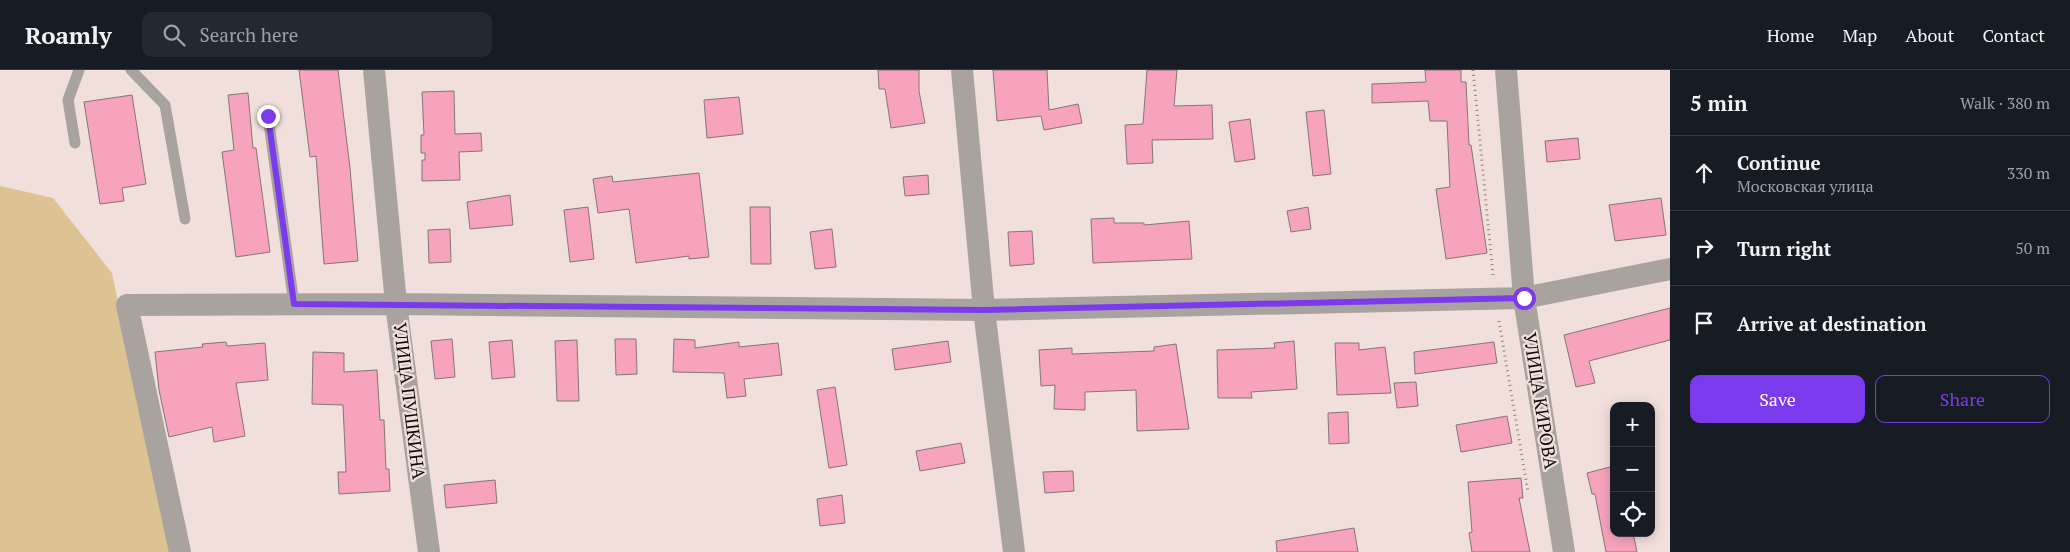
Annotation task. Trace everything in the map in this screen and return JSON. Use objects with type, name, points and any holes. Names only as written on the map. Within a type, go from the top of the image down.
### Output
[{"type":"street","name":"УЛИЦА ПУШКИНА","points":[[374,70],[396,304],[429,552]]},
{"type":"street","points":[[962,70],[984,310],[1014,552]]},
{"type":"street","name":"УЛИЦА КИРОВА","points":[[1506,70],[1524,298],[1564,552]]},
{"type":"street","points":[[180,552],[126,305],[396,304],[984,310],[1524,298],[1670,269]]},
{"type":"lane","points":[[75,143],[68,100],[79,70]]},
{"type":"lane","points":[[131,70],[165,105],[185,219]]},
{"type":"lane","points":[[268,116],[294,304]]},
{"type":"shaded area","points":[[0,186],[53,198],[112,273],[171,552],[0,552]]},
{"type":"building","points":[[299,70],[338,70],[350,168],[358,261],[324,264],[316,156],[310,157]]},
{"type":"building","points":[[878,70],[919,70],[919,91],[925,123],[891,128],[885,89],[879,89]]},
{"type":"building","points":[[993,70],[1047,70],[1049,110],[1078,104],[1082,123],[1044,130],[1041,116],[997,121]]},
{"type":"building","points":[[1147,70],[1177,70],[1174,106],[1212,105],[1213,139],[1152,140],[1153,163],[1127,164],[1125,125],[1143,124]]},
{"type":"building","points":[[1425,70],[1461,70],[1461,82],[1466,82],[1469,145],[1471,145],[1487,253],[1446,259],[1436,189],[1450,187],[1447,121],[1430,121],[1428,101],[1372,103],[1372,84],[1426,82]]},
{"type":"building","points":[[454,91],[455,134],[481,133],[482,151],[459,152],[460,180],[422,181],[422,160],[425,160],[425,153],[421,153],[421,135],[424,135],[422,92]]},
{"type":"building","points":[[248,93],[253,148],[256,148],[270,252],[236,257],[222,152],[234,150],[228,95]]},
{"type":"building","points":[[132,95],[146,184],[122,188],[124,201],[100,204],[84,102]]},
{"type":"building","points":[[739,97],[743,134],[707,138],[704,100]]},
{"type":"building","points":[[1324,110],[1331,174],[1313,176],[1306,112]]},
{"type":"building","points":[[1250,119],[1255,159],[1235,162],[1229,122]]},
{"type":"building","points":[[1578,138],[1580,159],[1547,162],[1545,141]]},
{"type":"building","points":[[699,173],[709,257],[689,259],[689,256],[636,263],[629,209],[598,213],[593,179],[612,176],[613,182]]},
{"type":"building","points":[[928,175],[929,194],[905,196],[903,177]]},
{"type":"building","points":[[510,195],[513,225],[470,229],[467,202]]},
{"type":"building","points":[[1661,198],[1666,235],[1615,241],[1609,205]]},
{"type":"building","points":[[588,207],[594,259],[570,262],[564,210]]},
{"type":"building","points":[[750,207],[770,207],[771,264],[751,264]]},
{"type":"building","points":[[1308,207],[1311,229],[1291,232],[1287,211]]},
{"type":"building","points":[[1114,218],[1114,223],[1144,223],[1144,225],[1189,221],[1192,259],[1093,263],[1091,219]]},
{"type":"building","points":[[450,229],[451,262],[429,263],[428,230]]},
{"type":"building","points":[[832,229],[836,267],[815,269],[810,232]]},
{"type":"building","points":[[1032,231],[1034,264],[1010,266],[1008,232]]},
{"type":"building","points":[[1670,308],[1670,340],[1589,361],[1595,383],[1576,387],[1564,335]]},
{"type":"building","points":[[452,339],[455,377],[435,379],[431,341]]},
{"type":"building","points":[[615,339],[636,339],[637,374],[616,375]]},
{"type":"building","points":[[674,339],[695,340],[695,348],[739,342],[739,347],[778,343],[782,375],[744,379],[746,396],[727,398],[724,373],[673,372]]},
{"type":"building","points":[[512,340],[515,377],[492,379],[489,342]]},
{"type":"building","points":[[577,340],[579,401],[557,401],[555,341]]},
{"type":"building","points":[[948,341],[951,362],[895,370],[892,349]]},
{"type":"building","points":[[1294,341],[1297,389],[1251,392],[1252,398],[1218,398],[1217,350],[1275,348],[1274,343]]},
{"type":"building","points":[[226,342],[227,346],[265,343],[268,380],[236,383],[245,436],[214,442],[212,427],[169,437],[159,390],[155,352],[203,347],[202,344]]},
{"type":"building","points":[[1494,342],[1497,363],[1415,374],[1414,352]]},
{"type":"building","points":[[1335,343],[1359,343],[1359,350],[1385,347],[1391,393],[1337,395]]},
{"type":"building","points":[[1176,344],[1189,429],[1137,431],[1136,390],[1085,392],[1085,410],[1054,409],[1055,385],[1041,386],[1039,350],[1072,348],[1072,354],[1154,351],[1154,347]]},
{"type":"building","points":[[313,352],[344,353],[344,372],[377,370],[380,420],[384,420],[386,469],[389,469],[390,491],[339,494],[338,472],[346,472],[343,405],[312,404]]},
{"type":"building","points":[[1416,382],[1418,406],[1397,408],[1394,383]]},
{"type":"building","points":[[835,387],[847,465],[829,468],[817,390]]},
{"type":"building","points":[[1348,412],[1349,443],[1329,444],[1328,413]]},
{"type":"building","points":[[1507,416],[1512,443],[1461,452],[1456,425]]},
{"type":"building","points":[[961,443],[965,463],[920,471],[916,451]]},
{"type":"building","points":[[1610,467],[1610,537],[1634,537],[1637,552],[1606,552],[1595,494],[1592,494],[1587,473]]},
{"type":"building","points":[[1073,471],[1074,491],[1045,493],[1043,472]]},
{"type":"building","points":[[1521,478],[1523,498],[1519,498],[1530,552],[1472,552],[1469,533],[1472,532],[1468,482]]},
{"type":"building","points":[[495,480],[497,503],[446,508],[444,485]]},
{"type":"building","points":[[842,495],[845,523],[820,526],[817,499]]},
{"type":"building","points":[[1354,528],[1358,552],[1277,552],[1276,541]]},
{"type":"route","points":[[268,116],[294,304],[984,310],[1524,298]]}]
